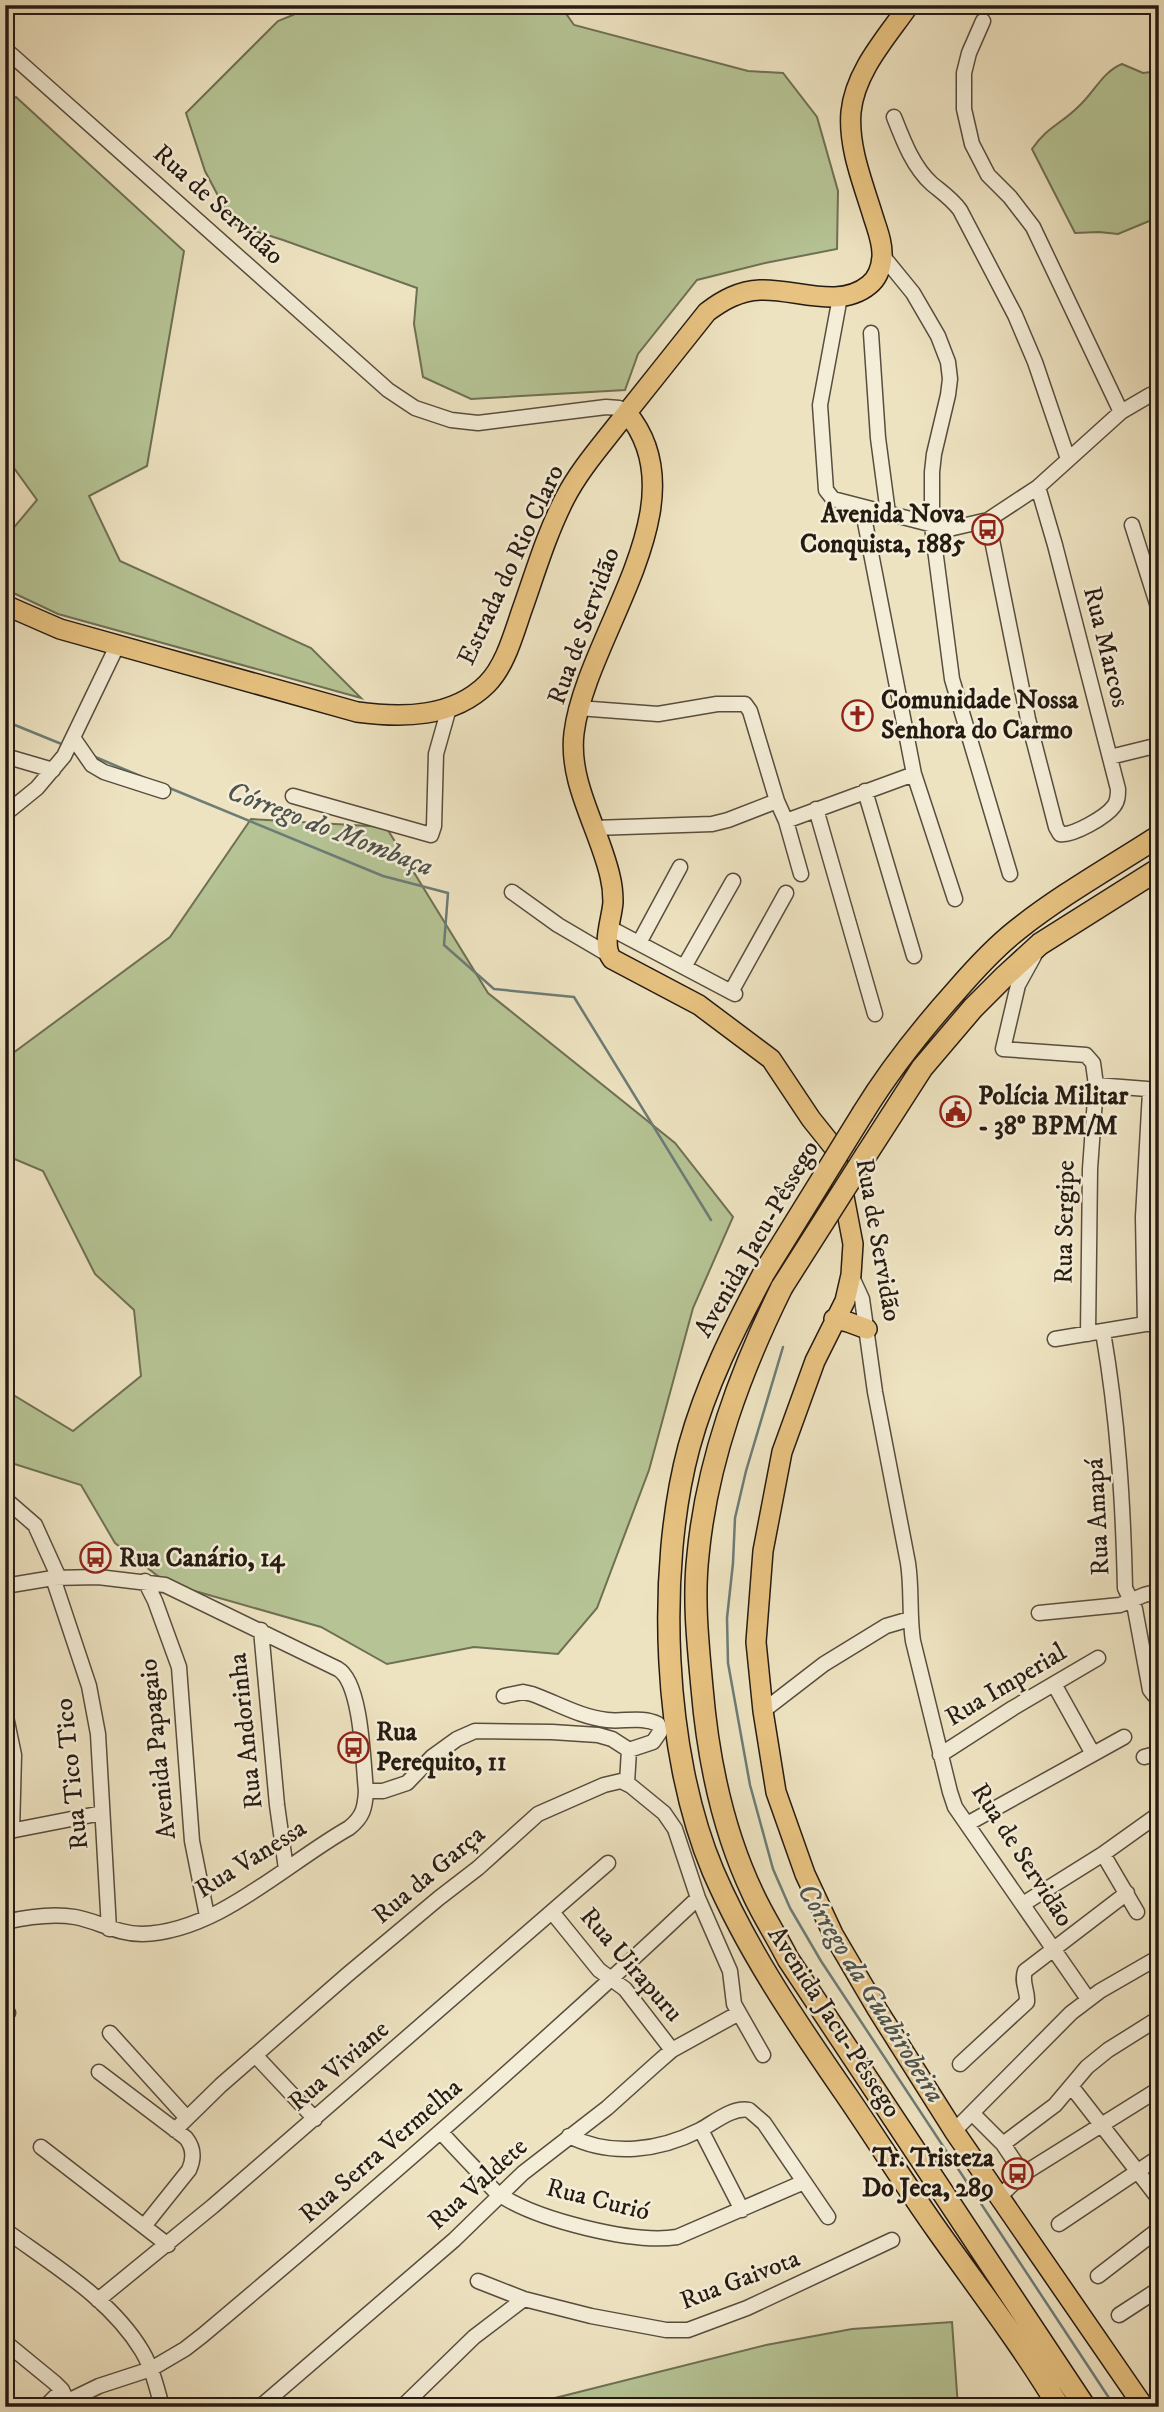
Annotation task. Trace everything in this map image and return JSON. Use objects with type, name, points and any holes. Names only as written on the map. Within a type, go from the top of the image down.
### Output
[{"type":"highway","name":"Avenida Jacu-Pêssego","points":[[1059,2407],[997,2312],[935,2227],[787,2009],[751,1948],[712,1869],[694,1813],[679,1747],[669,1634],[670,1572],[676,1507],[689,1447],[706,1394],[727,1343],[764,1273],[879,1087],[921,1030],[983,961],[1015,931],[1064,895],[1159,836]]},
{"type":"highway","name":"Avenida Jacu-Pêssego","points":[[1085,2407],[788,1959],[752,1893],[718,1798],[706,1737],[697,1628],[698,1556],[709,1487],[732,1401],[757,1337],[782,1287],[922,1068],[973,1008],[1040,944],[1159,869]]},
{"type":"main road","points":[[840,298],[858,292],[875,279],[881,269],[881,244],[854,150],[851,114],[858,83],[868,64],[909,5]]},
{"type":"main road","name":"Estrada do Rio Claro","points":[[5,605],[53,627],[357,712],[396,716],[449,708],[477,694],[490,682],[517,624],[547,539],[566,497],[585,467],[706,312],[721,301],[740,293],[760,290],[840,298]]},
{"type":"main road","name":"Rua de Servidão","points":[[627,413],[636,424],[650,455],[652,504],[638,558],[589,674],[578,708],[574,744],[575,772],[611,882],[613,903],[609,955],[699,1005],[771,1059],[811,1119],[835,1149],[853,1244],[852,1275]]},
{"type":"main road","points":[[852,1275],[845,1301],[815,1361],[782,1452],[763,1551],[756,1642],[763,1711],[776,1792],[805,1874],[833,1934],[954,2131],[1144,2407]]},
{"type":"main road","points":[[834,1319],[867,1329]]},
{"type":"street","points":[[983,21],[969,53],[964,73],[964,109],[972,144],[988,175],[1010,197],[1033,227],[1121,412]]},
{"type":"street","name":"Rua de Servidão","points":[[5,49],[388,390],[415,408],[451,420],[478,422],[606,407],[619,408],[627,413]]},
{"type":"street","points":[[894,117],[911,156],[932,183],[951,197],[960,210],[1015,315],[1035,362],[1068,459]]},
{"type":"street","points":[[882,255],[919,302],[938,336],[948,362],[948,395],[932,472],[932,526],[952,679],[1010,874]]},
{"type":"street","points":[[840,298],[820,405],[826,490],[833,499],[949,529],[988,520],[1038,487],[1121,412],[1150,395],[1159,393]]},
{"type":"street","points":[[871,333],[878,438],[888,513]]},
{"type":"street","name":"Rua Marcos","points":[[988,520],[1028,719],[1058,831],[1068,835],[1114,806],[1118,789],[1038,487]]},
{"type":"street","points":[[862,506],[914,774],[955,899]]},
{"type":"street","points":[[1132,525],[1159,610]]},
{"type":"street","points":[[5,814],[37,788],[74,739],[117,646]]},
{"type":"street","points":[[578,708],[658,714],[718,704],[744,705],[750,711],[801,874]]},
{"type":"street","points":[[293,796],[431,835],[434,826],[436,754],[449,708]]},
{"type":"street","points":[[74,739],[92,765],[104,772],[163,792]]},
{"type":"street","points":[[1110,757],[1159,745]]},
{"type":"street","points":[[5,756],[52,769]]},
{"type":"street","points":[[786,821],[914,774]]},
{"type":"street","points":[[865,792],[914,956]]},
{"type":"street","points":[[594,828],[712,824],[777,801]]},
{"type":"street","points":[[816,809],[875,1013]]},
{"type":"street","points":[[639,943],[680,867]]},
{"type":"street","points":[[684,967],[733,881]]},
{"type":"street","points":[[512,892],[558,925],[609,955]]},
{"type":"street","points":[[610,928],[733,993],[786,893]]},
{"type":"street","points":[[973,1008],[993,1002],[1011,1012],[1018,985],[1040,944]]},
{"type":"street","name":"Rua Sergipe","points":[[1011,1012],[1003,1049],[1086,1055],[1091,1059],[1094,1069],[1096,1084],[1090,1169],[1088,1334]]},
{"type":"street","points":[[1055,1339],[1152,1324],[1143,1217],[1150,1094],[1147,1089],[1096,1084]]},
{"type":"street","name":"Rua de Servidão","points":[[852,1275],[862,1299],[875,1392],[911,1585],[910,1619],[940,1755],[953,1800],[1088,1999]]},
{"type":"street","name":"Rua Amapá","points":[[1103,1332],[1113,1388],[1119,1451],[1125,1588],[1135,1608],[1149,1683],[1156,1695]]},
{"type":"street","name":"Rua Tico Tico","points":[[5,1499],[35,1525],[56,1578],[94,1708],[102,1768],[109,1929]]},
{"type":"street","points":[[5,1586],[56,1578],[98,1577],[145,1581],[174,1589],[344,1672],[354,1696],[366,1791],[383,1791],[407,1783],[432,1757],[457,1739],[475,1731],[598,1735],[612,1738],[629,1751]]},
{"type":"street","name":"Avenida Papagaio","points":[[145,1581],[179,1667],[192,1841],[207,1916]]},
{"type":"street","points":[[1039,1613],[1119,1605],[1159,1591]]},
{"type":"street","points":[[763,1711],[824,1664],[886,1626],[910,1619]]},
{"type":"street","name":"Rua Andorinha","points":[[261,1630],[277,1805],[286,1869]]},
{"type":"street","name":"Rua Imperial","points":[[940,1755],[1098,1658]]},
{"type":"street","points":[[1054,1685],[1093,1754]]},
{"type":"street","points":[[504,1696],[523,1692],[593,1717],[607,1720],[648,1720],[657,1724],[660,1732],[653,1742],[629,1751]]},
{"type":"street","points":[[5,1712],[14,1755],[8,1832],[102,1813]]},
{"type":"street","points":[[967,1824],[1124,1737]]},
{"type":"street","points":[[629,1751],[627,1783],[671,1820],[698,1898],[730,1971],[734,2004],[763,2055]]},
{"type":"street","points":[[1144,1757],[1159,1753]]},
{"type":"street","name":"Rua da Garça","points":[[175,2130],[255,2055],[378,1949],[478,1868],[538,1814],[604,1785],[621,1781],[627,1783]]},
{"type":"street","name":"Rua Vanessa","points":[[5,1922],[60,1916],[77,1917],[109,1929],[137,1934],[170,1932],[249,1895],[349,1828],[362,1815],[366,1791]]},
{"type":"street","points":[[671,1820],[694,1813]]},
{"type":"street","points":[[1023,1904],[1103,1854],[1159,1814]]},
{"type":"street","points":[[1103,1854],[1138,1912]]},
{"type":"street","name":"Rua Viviane","points":[[98,2300],[168,2245],[608,1863]]},
{"type":"street","points":[[960,2064],[1027,2002],[1028,1994],[1022,1979],[1025,1972],[1127,1893]]},
{"type":"street","name":"Rua Serra Vermelha","points":[[45,2407],[151,2369],[203,2334],[441,2132],[612,1980],[698,1898]]},
{"type":"street","name":"Rua Uirapuru","points":[[552,1912],[599,1970],[625,1989],[672,2050]]},
{"type":"street","points":[[954,2131],[1071,2013],[1088,1999],[1159,1957]]},
{"type":"street","name":"Rua Valdete","points":[[260,2407],[454,2239],[499,2195],[607,2108],[672,2050],[739,2012]]},
{"type":"street","points":[[1003,2144],[1042,2115],[1087,2067],[1108,2050],[1159,2018]]},
{"type":"street","points":[[110,2033],[186,2117]]},
{"type":"street","points":[[255,2055],[315,2119]]},
{"type":"street","points":[[99,2072],[189,2142],[192,2163],[145,2225]]},
{"type":"street","points":[[1071,2086],[1159,2199]]},
{"type":"street","points":[[999,2197],[1023,2174],[1159,2089]]},
{"type":"street","points":[[569,2136],[589,2146],[627,2149],[661,2145],[701,2130],[735,2111],[746,2109],[752,2111],[764,2123],[828,2217]]},
{"type":"street","points":[[972,2113],[1003,2144],[1023,2174]]},
{"type":"street","points":[[701,2130],[741,2210]]},
{"type":"street","name":"Rua Curió","points":[[441,2132],[499,2195],[537,2213],[591,2229],[659,2240],[693,2231],[804,2182]]},
{"type":"street","points":[[41,2147],[168,2245]]},
{"type":"street","points":[[1059,2224],[1159,2157]]},
{"type":"street","points":[[1098,2276],[1159,2229]]},
{"type":"street","points":[[5,2230],[98,2300],[141,2349],[151,2369],[162,2407]]},
{"type":"street","name":"Rua Gaivota","points":[[478,2281],[524,2299],[637,2326],[688,2330],[759,2303],[892,2240]]},
{"type":"street","points":[[1119,2315],[1159,2289]]},
{"type":"street","points":[[402,2407],[474,2337],[524,2299]]},
{"type":"street","points":[[5,2342],[67,2399]]},
{"type":"green space","points":[[317,5],[560,5],[574,25],[748,71],[783,73],[817,117],[838,191],[837,249],[697,280],[638,354],[625,390],[471,399],[423,377],[414,324],[417,288],[233,224],[205,171],[186,113],[278,21]]},
{"type":"green space","points":[[1122,64],[1143,73],[1159,71],[1159,217],[1118,234],[1075,233],[1032,149],[1084,101],[1109,72]]},
{"type":"green space","points":[[16,97],[184,251],[147,466],[89,496],[120,561],[311,648],[361,698],[58,614],[5,589],[5,538],[37,500],[11,464],[5,469],[5,105]]},
{"type":"green space","points":[[251,819],[386,827],[488,993],[675,1143],[733,1217],[693,1308],[649,1470],[597,1608],[558,1654],[474,1647],[387,1664],[321,1627],[167,1583],[115,1543],[81,1485],[5,1461],[5,1390],[73,1431],[141,1376],[134,1310],[95,1274],[43,1171],[5,1155],[5,1059],[170,937]]},
{"type":"green space","points":[[952,2322],[958,2407],[519,2407],[766,2345],[852,2329]]},
{"type":"waterway","name":"Córrego do Mombaça","points":[[5,721],[64,745]]},
{"type":"waterway","name":"Córrego do Mombaça","points":[[93,756],[145,778]]},
{"type":"waterway","name":"Córrego do Mombaça","points":[[167,787],[383,876],[448,893],[444,945],[494,989],[574,997],[711,1220]]},
{"type":"waterway","name":"Córrego da Guabirobeira","points":[[783,1347],[746,1471],[735,1518],[727,1618],[728,1663],[750,1785],[773,1869],[790,1908],[821,1961],[1115,2407]]},
{"type":"place","name":"Avenida Nova Conquista, 1885","points":[[988,529]]},
{"type":"place","name":"Comunidade Nossa Senhora do Carmo","points":[[858,715]]},
{"type":"place","name":"Polícia Militar - 38º BPM/M","points":[[955,1111]]},
{"type":"place","name":"Rua Canário, 14","points":[[96,1558]]},
{"type":"place","name":"Rua Perequito, 11","points":[[353,1747]]},
{"type":"place","name":"Tr. Tristeza Do Jeca, 289","points":[[1017,2173]]}]
